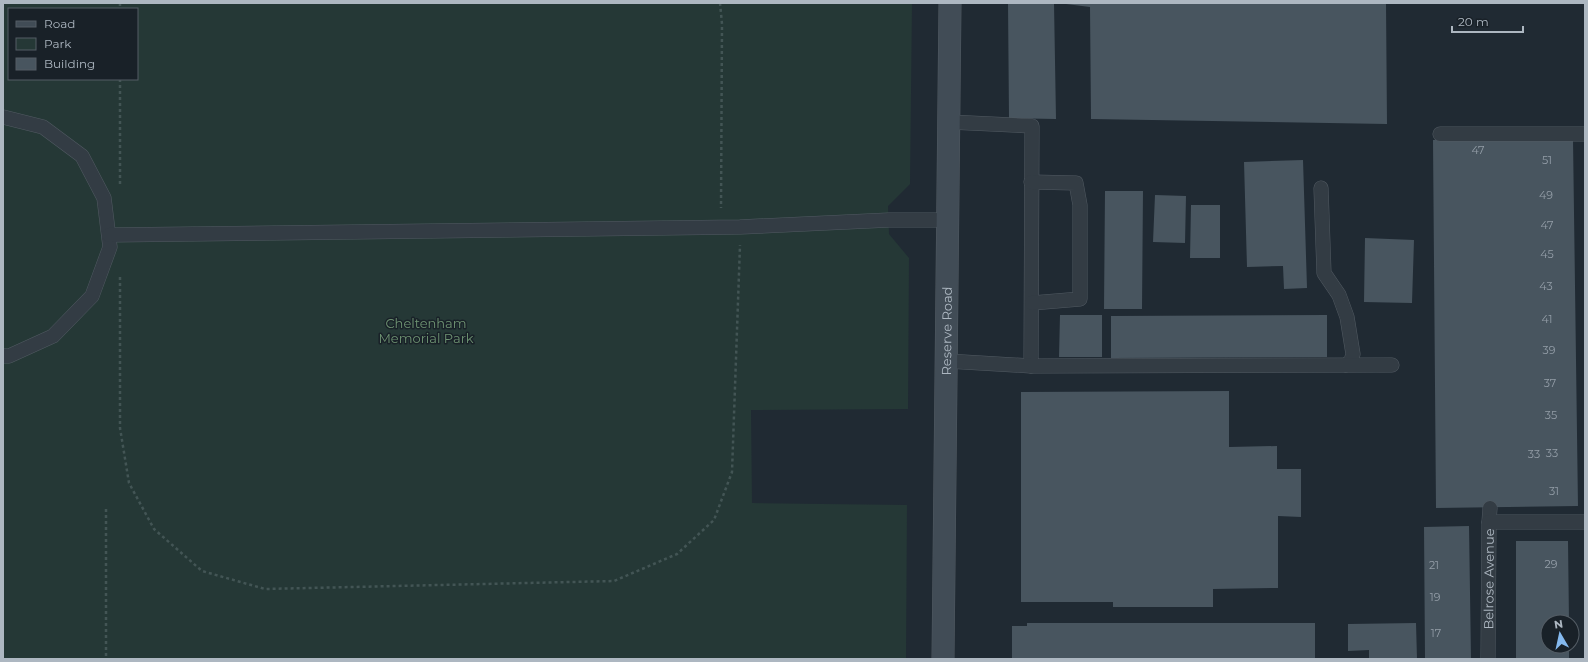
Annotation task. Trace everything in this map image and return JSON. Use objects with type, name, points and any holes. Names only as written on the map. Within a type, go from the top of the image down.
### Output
[{"type":"street","name":"Reserve Road","points":[[943,659],[950,3]]},
{"type":"lane","points":[[3,117],[43,127],[82,156],[104,198],[110,247],[92,296],[53,336],[9,356],[3,356]]},
{"type":"lane","points":[[949,122],[1032,126],[1031,366]]},
{"type":"lane","points":[[1440,134],[1585,134]]},
{"type":"lane","points":[[1031,182],[1076,183],[1080,205],[1080,299],[1032,302]]},
{"type":"lane","points":[[1321,188],[1324,273],[1339,295],[1347,317],[1353,354],[1351,361],[1346,365]]},
{"type":"lane","points":[[109,235],[740,227],[889,220],[948,220]]},
{"type":"lane","points":[[947,361],[1031,366],[1392,365]]},
{"type":"lane","points":[[1489,522],[1490,508]]},
{"type":"lane","name":"Belrose Avenue","points":[[1488,659],[1489,522],[1585,522]]},
{"type":"path","points":[[720,3],[722,24],[721,227]]},
{"type":"path","points":[[120,80],[120,188]]},
{"type":"path","points":[[120,273],[120,428],[129,483],[154,529],[202,571],[265,589],[614,581],[677,554],[714,520],[732,472],[740,227]]},
{"type":"path","points":[[106,509],[106,659]]},
{"type":"green space","name":"Cheltenham Memorial Park","points":[[3,3],[912,3],[910,184],[888,206],[889,234],[909,258],[908,409],[751,410],[752,503],[907,505],[906,659],[3,659]]},
{"type":"building","points":[[1008,3],[1054,3],[1056,119],[1009,118]]},
{"type":"building","points":[[1058,3],[1386,3],[1387,124],[1091,119],[1090,7]]},
{"type":"building","points":[[1573,139],[1578,506],[1436,508],[1433,140]]},
{"type":"building","points":[[1303,160],[1307,288],[1284,289],[1283,266],[1247,267],[1244,162]]},
{"type":"building","points":[[1105,191],[1143,191],[1142,309],[1104,309]]},
{"type":"building","points":[[1155,195],[1186,196],[1185,243],[1153,242]]},
{"type":"building","points":[[1191,205],[1220,205],[1220,258],[1190,258]]},
{"type":"building","points":[[1365,238],[1414,240],[1412,303],[1364,302]]},
{"type":"building","points":[[1060,315],[1102,315],[1102,357],[1059,357]]},
{"type":"building","points":[[1327,315],[1327,357],[1111,358],[1111,316]]},
{"type":"building","points":[[1229,391],[1229,447],[1277,446],[1277,469],[1301,469],[1301,517],[1278,516],[1278,588],[1213,589],[1213,607],[1113,607],[1113,602],[1021,602],[1021,392]]},
{"type":"building","points":[[1469,526],[1471,659],[1425,659],[1424,527]]},
{"type":"building","points":[[1516,541],[1568,541],[1569,614],[1540,614],[1540,654],[1569,654],[1569,659],[1516,659]]},
{"type":"building","points":[[1027,623],[1315,623],[1315,659],[1012,659],[1012,626],[1027,626]]},
{"type":"building","points":[[1416,623],[1417,659],[1369,659],[1369,650],[1348,651],[1348,624]]}]
